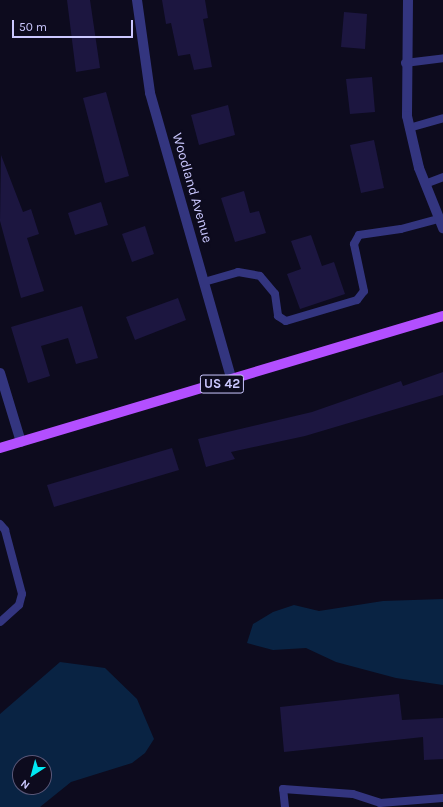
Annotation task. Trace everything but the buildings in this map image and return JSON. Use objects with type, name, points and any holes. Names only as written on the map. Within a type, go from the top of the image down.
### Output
[{"type":"main road","name":"US 42","points":[[0,448],[232,381],[443,316]]},
{"type":"street","name":"Woodland Avenue","points":[[137,0],[149,86],[232,381]]},
{"type":"street","points":[[408,0],[405,62],[409,128],[426,184],[441,223]]},
{"type":"street","points":[[0,374],[21,442]]},
{"type":"lane","points":[[405,62],[443,58]]},
{"type":"lane","points":[[409,128],[443,118]]},
{"type":"lane","points":[[426,184],[443,176]]},
{"type":"lane","points":[[204,282],[238,272],[260,276],[275,294],[278,316],[286,321],[345,304],[360,296],[364,291],[354,244],[359,235],[441,223]]},
{"type":"lane","points":[[0,524],[5,530],[22,594],[19,605],[0,622]]},
{"type":"lane","points":[[285,807],[283,790],[353,794],[380,803]]},
{"type":"lane","points":[[372,807],[380,803],[443,798]]},
{"type":"water","points":[[443,599],[443,685],[396,678],[336,662],[306,648],[273,650],[247,643],[253,624],[273,612],[294,605],[319,611],[383,601]]},
{"type":"water","points":[[60,662],[105,668],[137,699],[154,739],[145,753],[132,763],[71,782],[40,807],[0,807],[0,714]]}]
